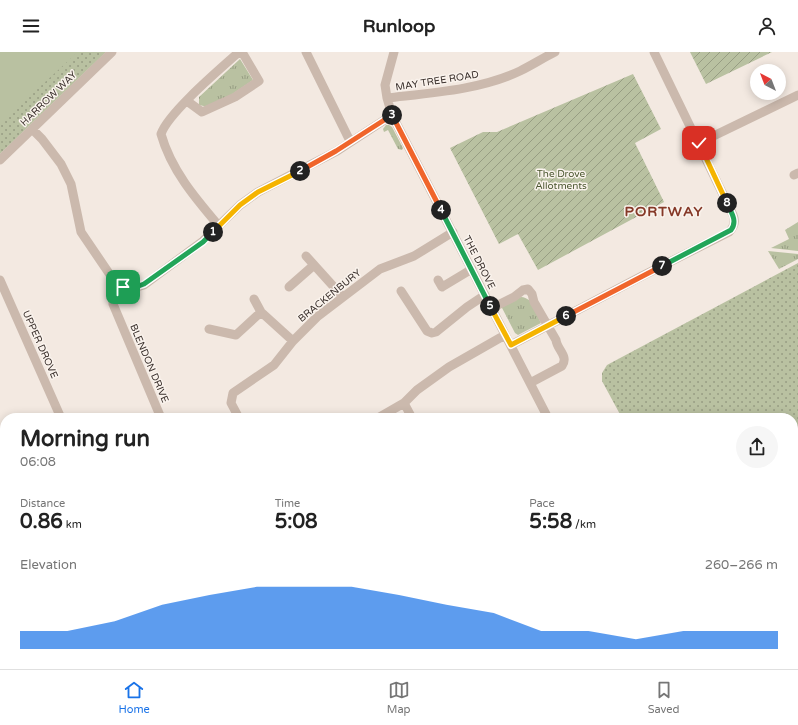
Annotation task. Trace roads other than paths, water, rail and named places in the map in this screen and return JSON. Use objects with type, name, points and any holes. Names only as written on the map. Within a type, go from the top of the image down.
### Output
[{"type":"street","name":"HARROW WAY","points":[[0,160],[112,52]]},
{"type":"street","points":[[187,101],[202,112],[235,97],[259,80],[240,52],[187,101],[165,124],[161,134],[182,179],[198,202],[219,226]]},
{"type":"street","points":[[306,52],[350,141]]},
{"type":"street","name":"THE DROVE","points":[[394,52],[385,85],[392,115],[545,413]]},
{"type":"street","name":"MAY TREE ROAD","points":[[387,98],[487,83],[519,72],[555,52]]},
{"type":"street","points":[[511,345],[731,230],[734,227],[734,219],[699,143],[654,52]]},
{"type":"street","points":[[699,143],[798,95]]},
{"type":"street","points":[[32,129],[42,139],[61,164],[71,184],[81,232],[119,288],[133,288],[144,284],[203,242],[240,205],[258,192],[336,151],[392,115]]},
{"type":"street","name":"BRACKENBURY","points":[[236,413],[231,402],[233,393],[274,365],[293,341],[318,316],[380,269],[414,256],[453,232]]},
{"type":"street","points":[[306,256],[343,297]]},
{"type":"street","points":[[289,287],[314,265]]},
{"type":"street","points":[[438,280],[442,287],[472,269]]},
{"type":"street","name":"UPPER DROVE","points":[[0,280],[59,413]]},
{"type":"street","name":"BLENDON DRIVE","points":[[119,288],[113,295],[113,304],[160,413]]},
{"type":"street","points":[[492,308],[528,289],[556,340],[556,344],[565,358],[565,362],[562,366],[530,383]]},
{"type":"street","points":[[402,291],[427,331],[432,333],[436,332],[466,307],[485,295]]},
{"type":"street","points":[[254,299],[261,312],[293,341]]},
{"type":"street","points":[[209,329],[236,335],[261,312]]},
{"type":"street","points":[[387,413],[404,403],[417,390],[449,367],[506,335]]},
{"type":"street","points":[[404,403],[409,413]]},
{"type":"district","name":"PORTWAY","points":[[664,211]]},
{"type":"park label","name":"The Drove Allotments","points":[[561,178]]}]
